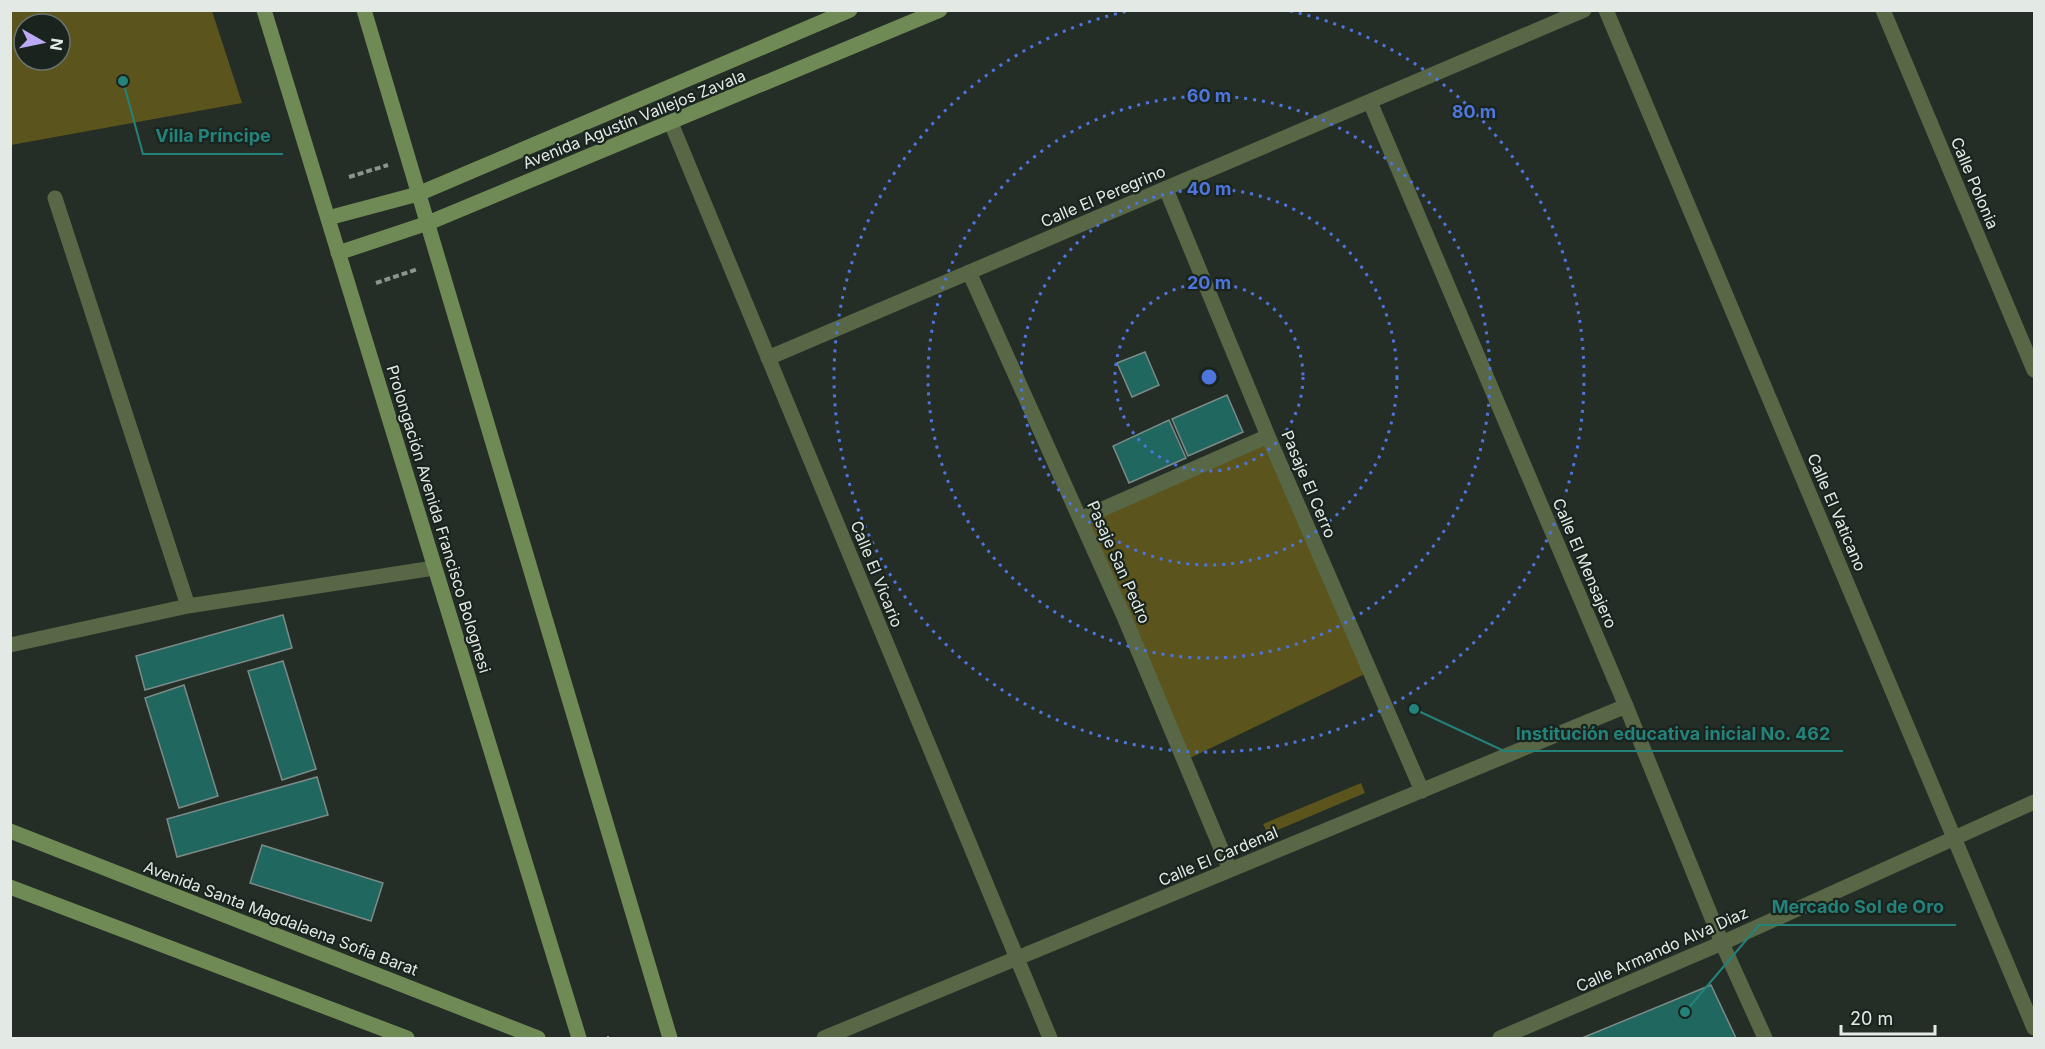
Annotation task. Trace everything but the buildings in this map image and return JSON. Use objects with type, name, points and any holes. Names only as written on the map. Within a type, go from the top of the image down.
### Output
[{"type":"street","name":"Prolongación Avenida Francisco Bolognesi","points":[[264,10],[579,1038]]},
{"type":"street","points":[[364,10],[670,1038]]},
{"type":"street","name":"Avenida Agustín Vallejos Zavala","points":[[328,218],[418,194],[850,10]]},
{"type":"street","name":"Avenida Agustín Vallejos Zavala","points":[[338,253],[428,223],[940,10]]},
{"type":"street","name":"Calle El Peregrino","points":[[768,358],[1584,10]]},
{"type":"street","name":"Calle El Vaticano","points":[[1606,10],[2034,1028]]},
{"type":"street","name":"Calle Polonia","points":[[1883,10],[2034,370]]},
{"type":"street","name":"Calle El Mensajero","points":[[1370,102],[1626,706],[1722,943],[1765,1038]]},
{"type":"street","name":"Calle El Vicario","points":[[671,123],[1050,1038]]},
{"type":"street","name":"Pasaje El Cerro","points":[[1166,189],[1268,436],[1422,791]]},
{"type":"street","points":[[55,198],[188,606]]},
{"type":"street","name":"Pasaje San Pedro","points":[[969,272],[1125,619],[1230,870]]},
{"type":"street","points":[[1080,519],[1268,436]]},
{"type":"street","points":[[10,645],[188,606],[434,568]]},
{"type":"street","name":"Calle El Cardenal","points":[[824,1038],[1626,706]]},
{"type":"street","name":"Calle Armando Alva Diaz","points":[[1500,1038],[1722,943],[2034,802]]},
{"type":"street","name":"Avenida Santa Magdalaena Sofia Barat","points":[[10,831],[538,1038]]},
{"type":"street","points":[[10,887],[407,1038]]},
{"type":"path","points":[[349,177],[392,164]]},
{"type":"path","points":[[376,283],[422,267]]},
{"type":"shaded area","points":[[11,10],[212,11],[242,103],[11,145]]},
{"type":"shaded area","points":[[1266,444],[1367,673],[1188,759],[1089,521]]},
{"type":"shaded area","points":[[1361,783],[1365,793],[1268,834],[1263,824]]},
{"type":"place","name":"Villa Príncipe","points":[[123,81]]},
{"type":"place","name":"Institución educativa inicial No. 462","points":[[1414,709]]},
{"type":"place","name":"Mercado Sol de Oro","points":[[1685,1012]]}]
